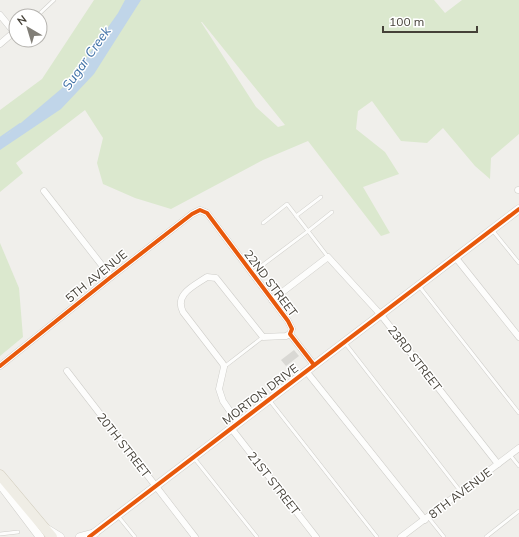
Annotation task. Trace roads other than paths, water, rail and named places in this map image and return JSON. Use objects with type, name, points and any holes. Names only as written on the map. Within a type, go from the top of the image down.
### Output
[{"type":"main road","points":[[0,475],[52,537]]},
{"type":"street","points":[[0,15],[8,24]]},
{"type":"street","points":[[0,44],[8,38]]},
{"type":"street","points":[[44,191],[111,277]]},
{"type":"street","name":"MORTON DRIVE","points":[[92,535],[519,209]]},
{"type":"street","name":"5TH AVENUE","points":[[0,366],[192,214],[200,210],[207,213]]},
{"type":"street","name":"22ND STREET","points":[[207,213],[291,326],[292,329],[290,334],[314,365]]},
{"type":"street","points":[[272,300],[328,257]]},
{"type":"street","name":"23RD STREET","points":[[328,257],[381,314],[498,464]]},
{"type":"street","points":[[456,258],[519,337]]},
{"type":"street","points":[[238,423],[223,401],[218,389],[224,367],[181,308],[180,299],[182,295],[206,277],[216,278],[263,336],[286,336],[290,334]]},
{"type":"street","name":"20TH STREET","points":[[67,371],[152,479],[155,486],[195,537]]},
{"type":"street","points":[[306,371],[426,518]]},
{"type":"street","name":"21ST STREET","points":[[231,428],[316,537]]},
{"type":"street","name":"8TH AVENUE","points":[[401,537],[519,448]]},
{"type":"street","points":[[0,484],[40,537]]},
{"type":"street","points":[[44,526],[60,537]]},
{"type":"street","points":[[80,537],[92,535]]},
{"type":"lane","points":[[45,8],[53,0]]},
{"type":"lane","points":[[296,216],[321,197]]},
{"type":"lane","points":[[263,223],[287,204],[328,257]]},
{"type":"lane","points":[[252,274],[332,212]]},
{"type":"lane","points":[[492,229],[519,263]]},
{"type":"lane","points":[[419,286],[519,413]]},
{"type":"lane","points":[[224,367],[263,336]]},
{"type":"lane","points":[[344,343],[461,492]]},
{"type":"lane","points":[[269,400],[377,537]]},
{"type":"lane","points":[[510,455],[519,466]]},
{"type":"lane","points":[[193,457],[257,537]]},
{"type":"lane","points":[[486,537],[519,511]]},
{"type":"lane","points":[[117,515],[135,537]]},
{"type":"lane","points":[[426,518],[444,537]]},
{"type":"lane","points":[[0,534],[18,532]]},
{"type":"water","name":"Sugar Creek","points":[[125,0],[141,0],[94,74],[61,109],[0,150],[0,138],[9,133],[72,78],[118,13]]},
{"type":"waterway","name":"Sugar Creek","points":[[0,138],[20,124]]}]
